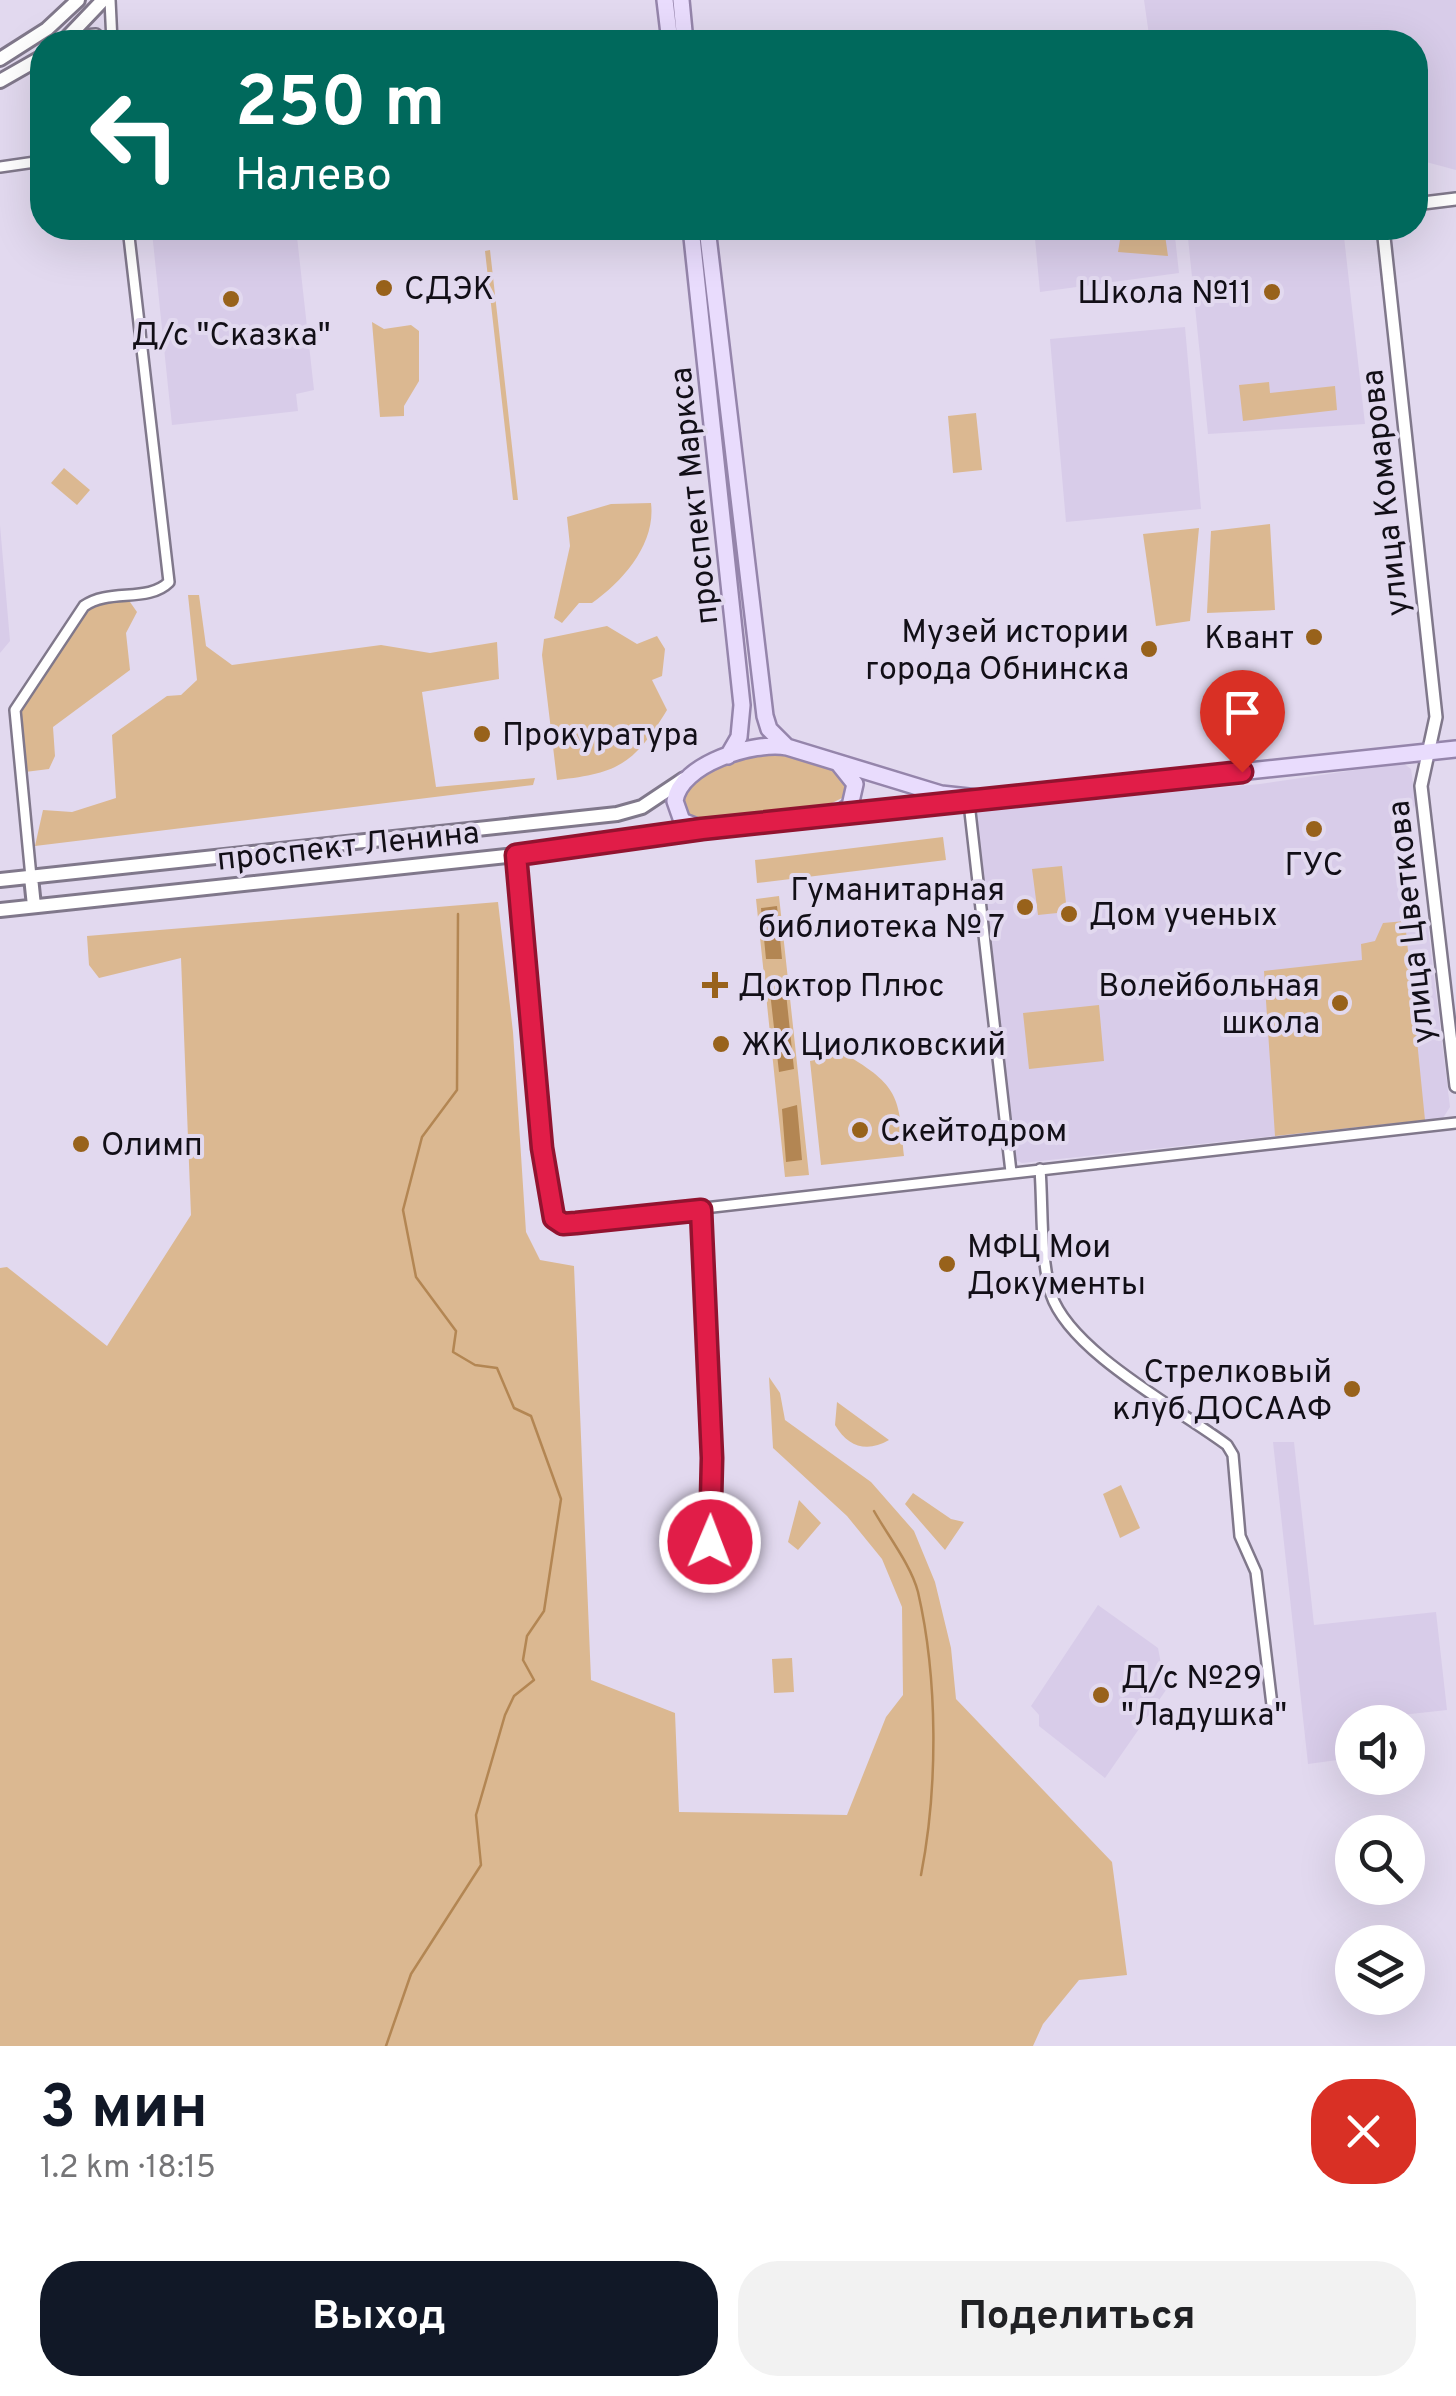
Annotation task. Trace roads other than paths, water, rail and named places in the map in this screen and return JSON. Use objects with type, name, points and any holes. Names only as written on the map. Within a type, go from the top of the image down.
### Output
[{"type":"main road","points":[[45,30],[78,0]]},
{"type":"main road","points":[[76,30],[106,0]]},
{"type":"main road","points":[[665,0],[669,30]]},
{"type":"main road","points":[[681,0],[685,30]]},
{"type":"main road","points":[[0,59],[30,40]]},
{"type":"main road","points":[[0,82],[30,64]]},
{"type":"main road","name":"проспект Маркса","points":[[692,240],[742,705],[739,736],[728,756]]},
{"type":"main road","name":"проспект Маркса","points":[[708,240],[764,704],[769,728],[787,747]]},
{"type":"main road","points":[[742,705],[764,704]]},
{"type":"main road","points":[[987,799],[941,794],[787,747],[754,745],[686,778],[676,794],[676,808],[682,820],[702,829],[969,802],[1456,749]]},
{"type":"main road","points":[[836,761],[855,784],[850,806],[838,814]]},
{"type":"main road","name":"проспект Ленина","points":[[0,880],[617,814],[664,796],[686,778]]},
{"type":"main road","name":"проспект Ленина","points":[[0,910],[516,855],[702,829]]},
{"type":"main road","points":[[30,877],[34,906]]},
{"type":"street","points":[[106,0],[107,30]]},
{"type":"street","points":[[0,167],[30,163]]},
{"type":"street","points":[[1428,203],[1456,200]]},
{"type":"street","points":[[30,877],[15,710],[84,606],[94,599],[160,591],[168,582],[129,240]]},
{"type":"street","name":"улица Комарова","points":[[1384,240],[1436,717],[1428,752]]},
{"type":"street","name":"улица Цветкова","points":[[1428,752],[1421,786],[1456,1086]]},
{"type":"street","points":[[969,802],[1011,1172]]},
{"type":"street","points":[[516,855],[542,1148],[554,1218],[563,1224],[1456,1123]]},
{"type":"street","points":[[1040,1169],[1052,1294],[1096,1353],[1227,1445],[1233,1455],[1240,1536],[1256,1572],[1272,1705]]},
{"type":"street","points":[[701,1210],[712,1458],[710,1542]]},
{"type":"waterway","points":[[386,2046],[411,1974],[481,1865],[476,1815],[505,1715],[514,1696],[534,1680],[523,1660],[527,1636],[544,1611],[561,1499],[531,1416],[514,1408],[497,1368],[475,1365],[453,1352],[456,1331],[416,1277],[403,1210],[422,1137],[457,1090],[458,914]]},
{"type":"waterway","points":[[874,1511],[915,1582],[925,1626],[932,1697],[933,1770],[921,1875]]},
{"type":"place","name":"СДЭК","points":[[384,288]]},
{"type":"place","name":"Школа №11","points":[[1272,292]]},
{"type":"place","name":"Д/с \"Сказка\"","points":[[231,299]]},
{"type":"place","name":"Квант","points":[[1314,637]]},
{"type":"place","name":"Музей истории города Обнинска","points":[[1149,649]]},
{"type":"place","name":"Прокуратура","points":[[482,734]]},
{"type":"place","name":"ГУС","points":[[1314,829]]},
{"type":"place","name":"Гуманитарная библиотека № 7","points":[[1025,907]]},
{"type":"place","name":"Дом ученых","points":[[1069,914]]},
{"type":"place","name":"Доктор Плюс","points":[[715,985]]},
{"type":"place","name":"Волейбольная школа","points":[[1340,1003]]},
{"type":"place","name":"ЖК Циолковский","points":[[721,1044]]},
{"type":"place","name":"Скейтодром","points":[[860,1130]]},
{"type":"place","name":"Олимп","points":[[81,1144]]},
{"type":"place","name":"МФЦ Мои Документы","points":[[947,1264]]},
{"type":"place","name":"Стрелковый клуб ДОСААФ","points":[[1352,1389]]},
{"type":"place","name":"Д/с №29 \"Ладушка\"","points":[[1101,1695]]}]
